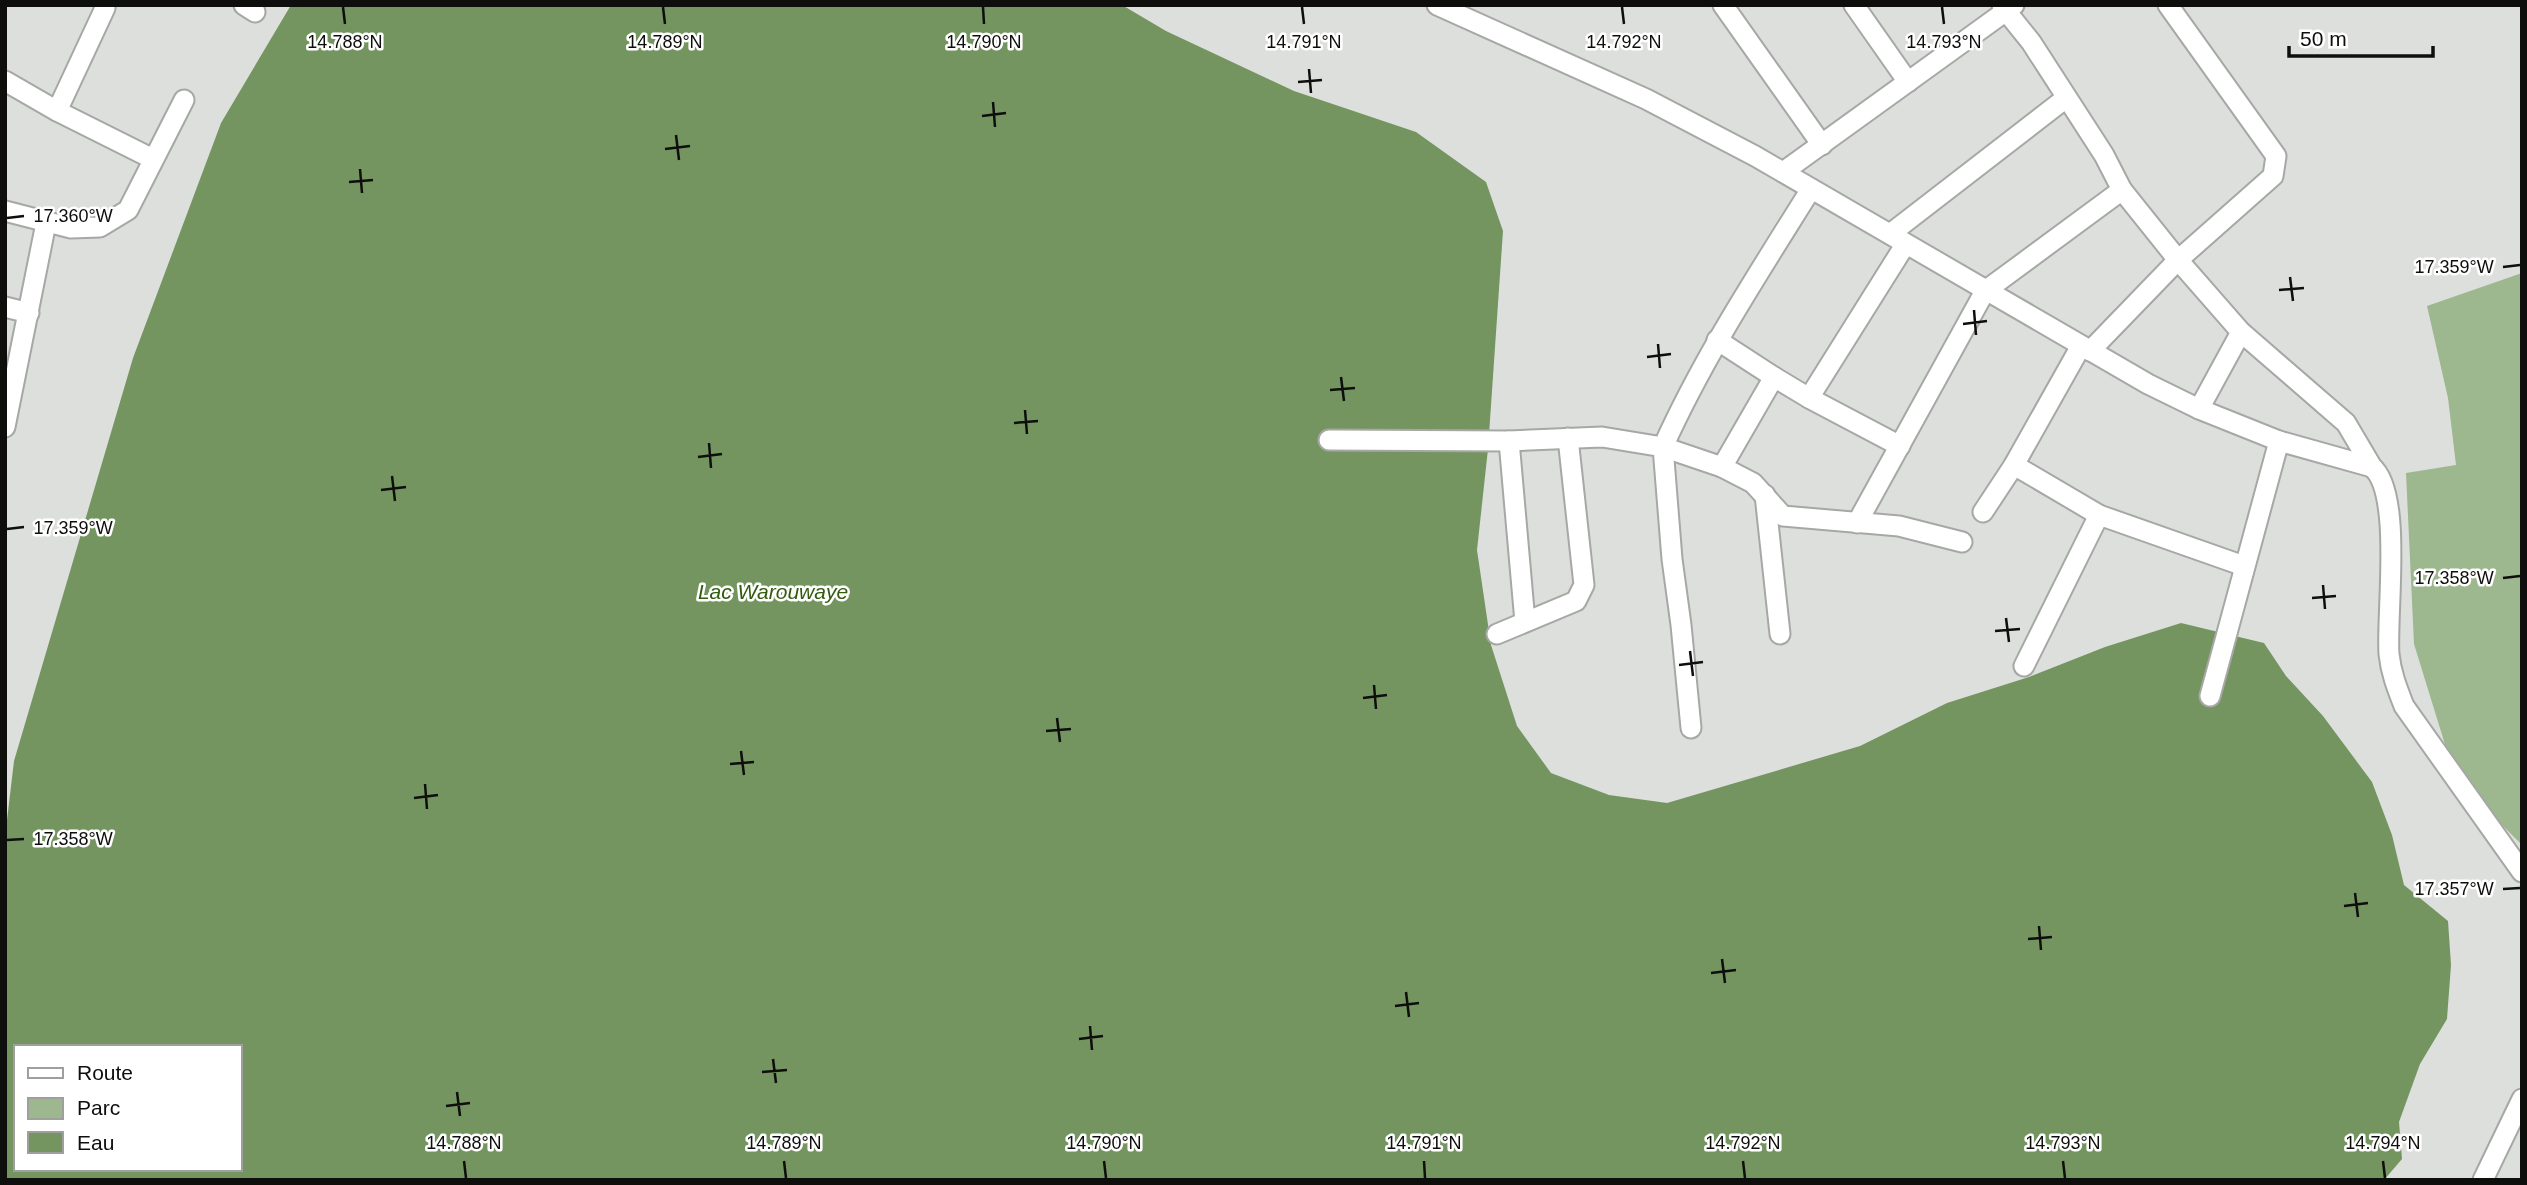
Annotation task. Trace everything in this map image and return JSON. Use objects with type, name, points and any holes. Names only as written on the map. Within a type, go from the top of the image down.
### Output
[{"type":"street","points":[[1437,5],[1646,99],[1783,172],[2148,384],[2199,409],[2279,440],[2372,467]]},
{"type":"street","points":[[1723,5],[1822,145]]},
{"type":"street","points":[[1854,5],[1908,82]]},
{"type":"street","points":[[1983,512],[2086,348],[2178,260],[2273,176],[2276,156],[2168,5]]},
{"type":"street","points":[[1783,172],[2007,7],[2104,155],[2122,190],[2241,332],[2347,422],[2372,467],[2381,477],[2391,529],[2389,652],[2393,681],[2404,706],[2522,872]]},
{"type":"street","points":[[57,111],[105,8]]},
{"type":"street","points":[[5,81],[57,111],[153,159]]},
{"type":"street","points":[[1810,398],[1898,239],[2066,98]]},
{"type":"street","points":[[5,211],[46,223],[80,228],[100,227],[109,222],[128,210],[184,100]]},
{"type":"street","points":[[1691,728],[1672,559],[1663,447],[1685,399],[1738,303],[1811,189]]},
{"type":"street","points":[[1857,523],[1985,291],[2122,190]]},
{"type":"street","points":[[5,427],[46,223]]},
{"type":"street","points":[[5,307],[29,313]]},
{"type":"street","points":[[2199,409],[2241,332]]},
{"type":"street","points":[[1717,340],[1810,398],[1900,446]]},
{"type":"street","points":[[1722,467],[1774,377]]},
{"type":"street","points":[[1329,440],[1509,441],[1601,437],[1663,447],[1722,467],[1754,483],[1783,516],[1899,526],[1962,542]]},
{"type":"street","points":[[1497,634],[1576,601],[1584,585],[1568,438]]},
{"type":"street","points":[[2210,696],[2279,440]]},
{"type":"street","points":[[1509,441],[1525,622]]},
{"type":"street","points":[[2014,465],[2099,515],[2244,566]]},
{"type":"street","points":[[1765,495],[1780,634]]},
{"type":"street","points":[[2024,667],[2099,515]]},
{"type":"street","points":[[2483,1180],[2522,1099]]},
{"type":"green space","points":[[2522,273],[2522,845],[2480,803],[2447,751],[2414,644],[2406,473],[2456,465],[2448,398],[2427,306]]},
{"type":"water","name":"Lac Warouwaye","points":[[291,5],[1122,5],[1166,31],[1294,91],[1416,132],[1486,182],[1503,231],[1488,449],[1477,550],[1491,645],[1517,726],[1551,773],[1609,795],[1667,803],[1860,746],[1947,703],[2181,623],[2264,643],[2286,676],[2323,716],[2372,782],[2392,835],[2404,885],[2448,921],[2451,965],[2447,1019],[2420,1064],[2399,1122],[2402,1159],[2384,1180],[5,1180],[5,837],[14,761],[133,358],[221,123]]}]
